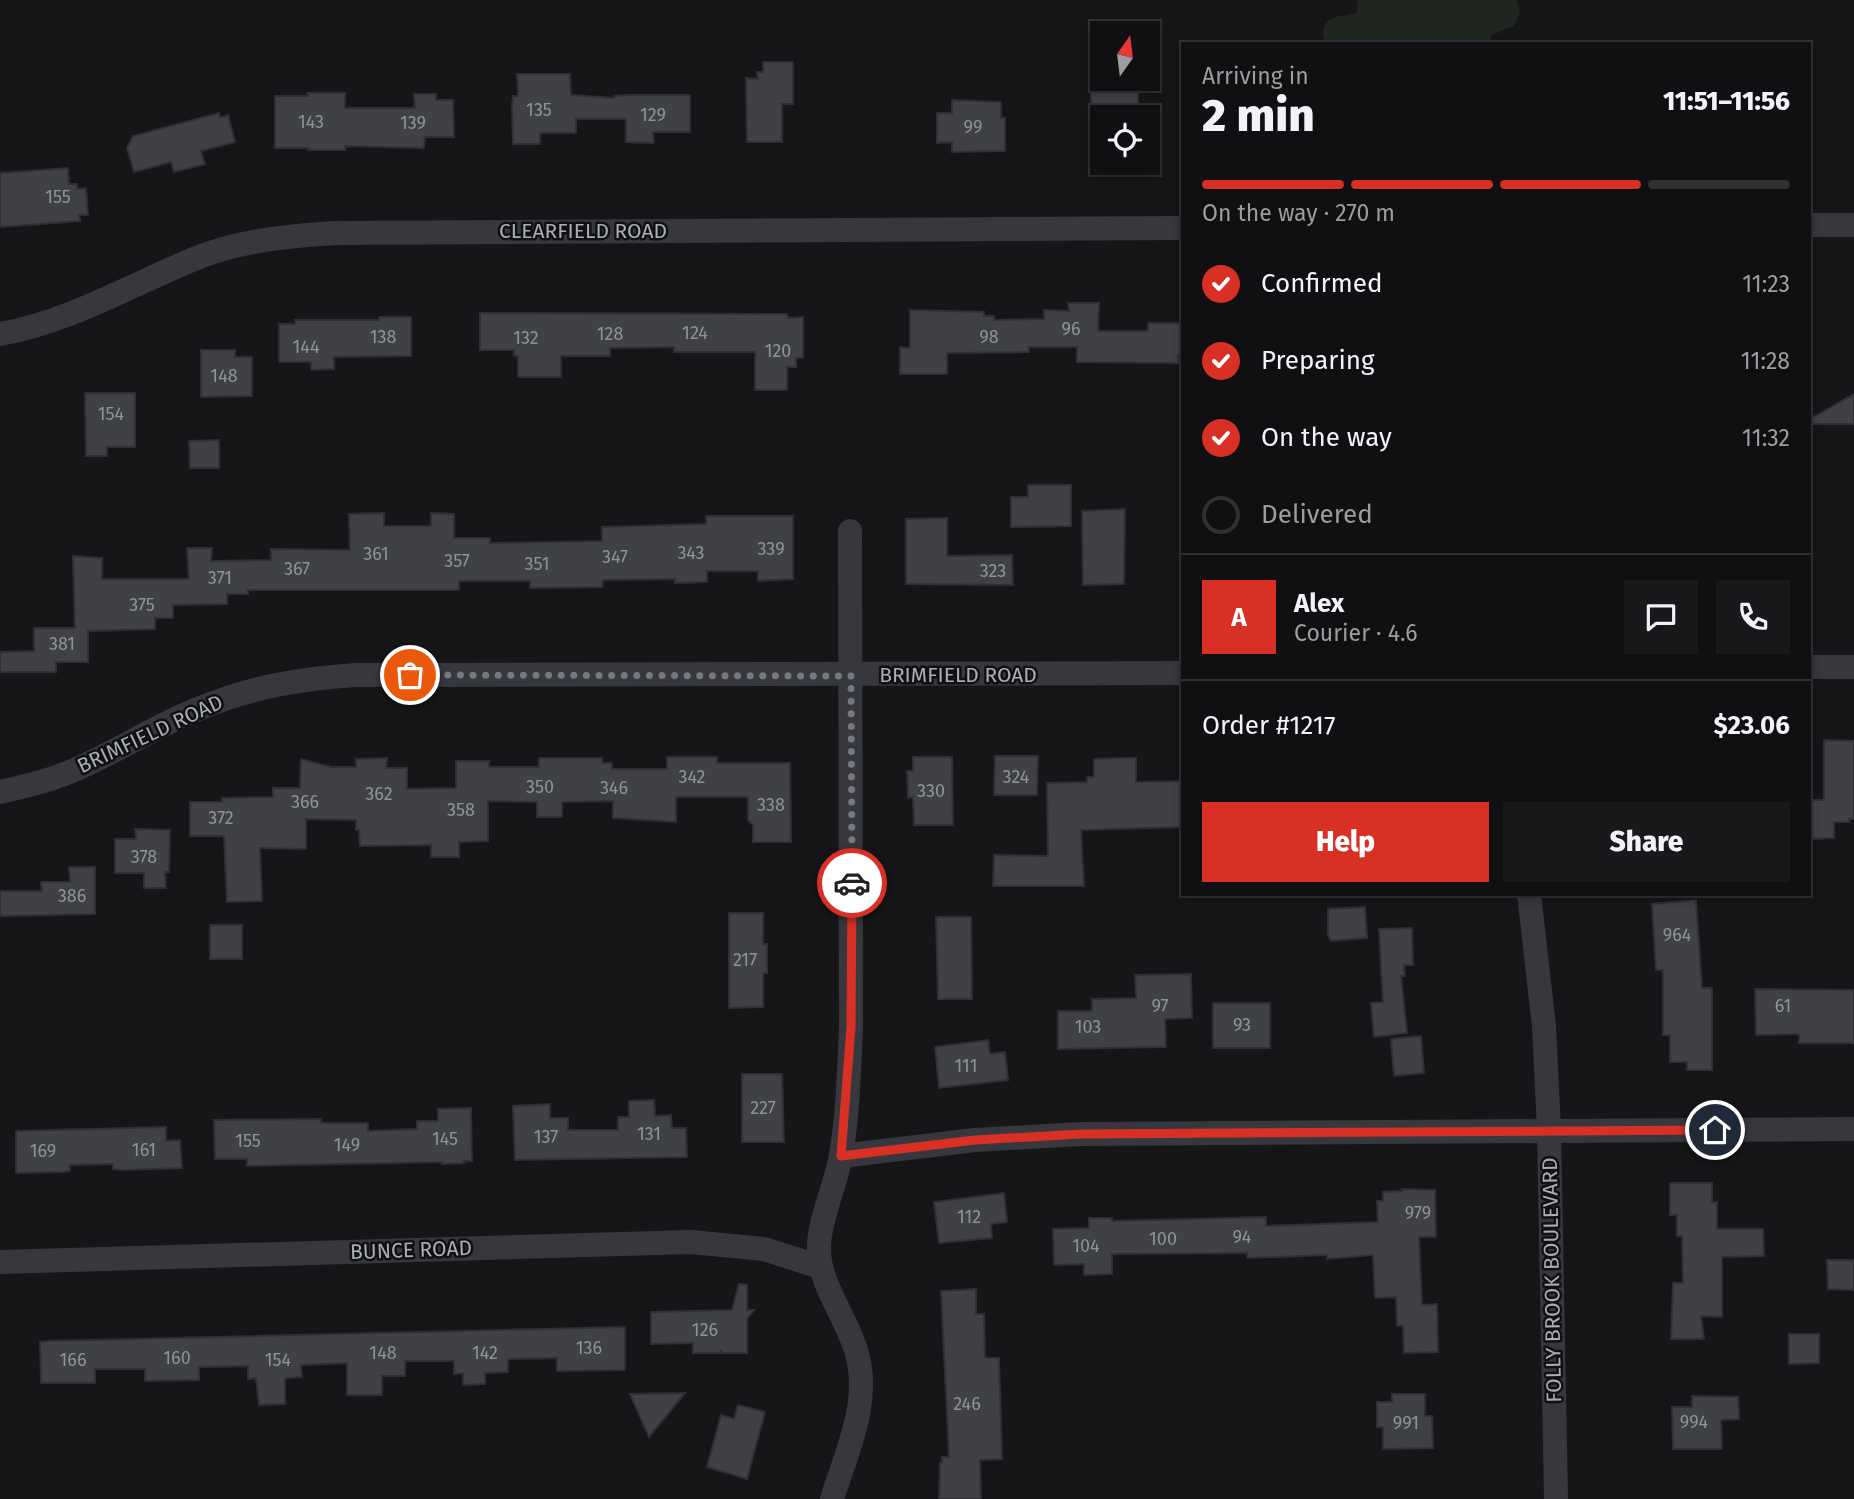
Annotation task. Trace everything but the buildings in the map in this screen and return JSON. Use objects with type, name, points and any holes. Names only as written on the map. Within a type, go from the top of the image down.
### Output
[{"type":"street","points":[[1811,225],[1854,225]]},
{"type":"street","name":"CLEARFIELD ROAD","points":[[0,334],[59,318],[223,249],[303,235],[1181,228]]},
{"type":"street","points":[[832,1499],[852,1441],[859,1410],[861,1382],[858,1355],[820,1267],[819,1242],[841,1156],[851,1027],[850,531]]},
{"type":"street","points":[[1811,667],[1854,667]]},
{"type":"street","name":"BRIMFIELD ROAD","points":[[0,792],[30,786],[68,773],[196,709],[274,684],[312,678],[355,675],[851,676],[1181,673]]},
{"type":"street","name":"FOLLY BROOK BOULEVARD","points":[[1530,896],[1544,1026],[1549,1130],[1556,1499]]},
{"type":"street","points":[[841,1156],[975,1140],[1047,1135],[1854,1129]]},
{"type":"street","name":"BUNCE ROAD","points":[[0,1262],[691,1242],[764,1250],[820,1267]]},
{"type":"shaded area","points":[[1358,0],[1517,0],[1520,12],[1514,26],[1491,35],[1491,42],[1325,42],[1326,23],[1336,17],[1357,13]]},
{"type":"way so far","points":[[410,675],[851,676],[852,883]]},
{"type":"route","points":[[852,883],[851,1027],[841,1156],[975,1140],[1081,1134],[1715,1130]]}]
